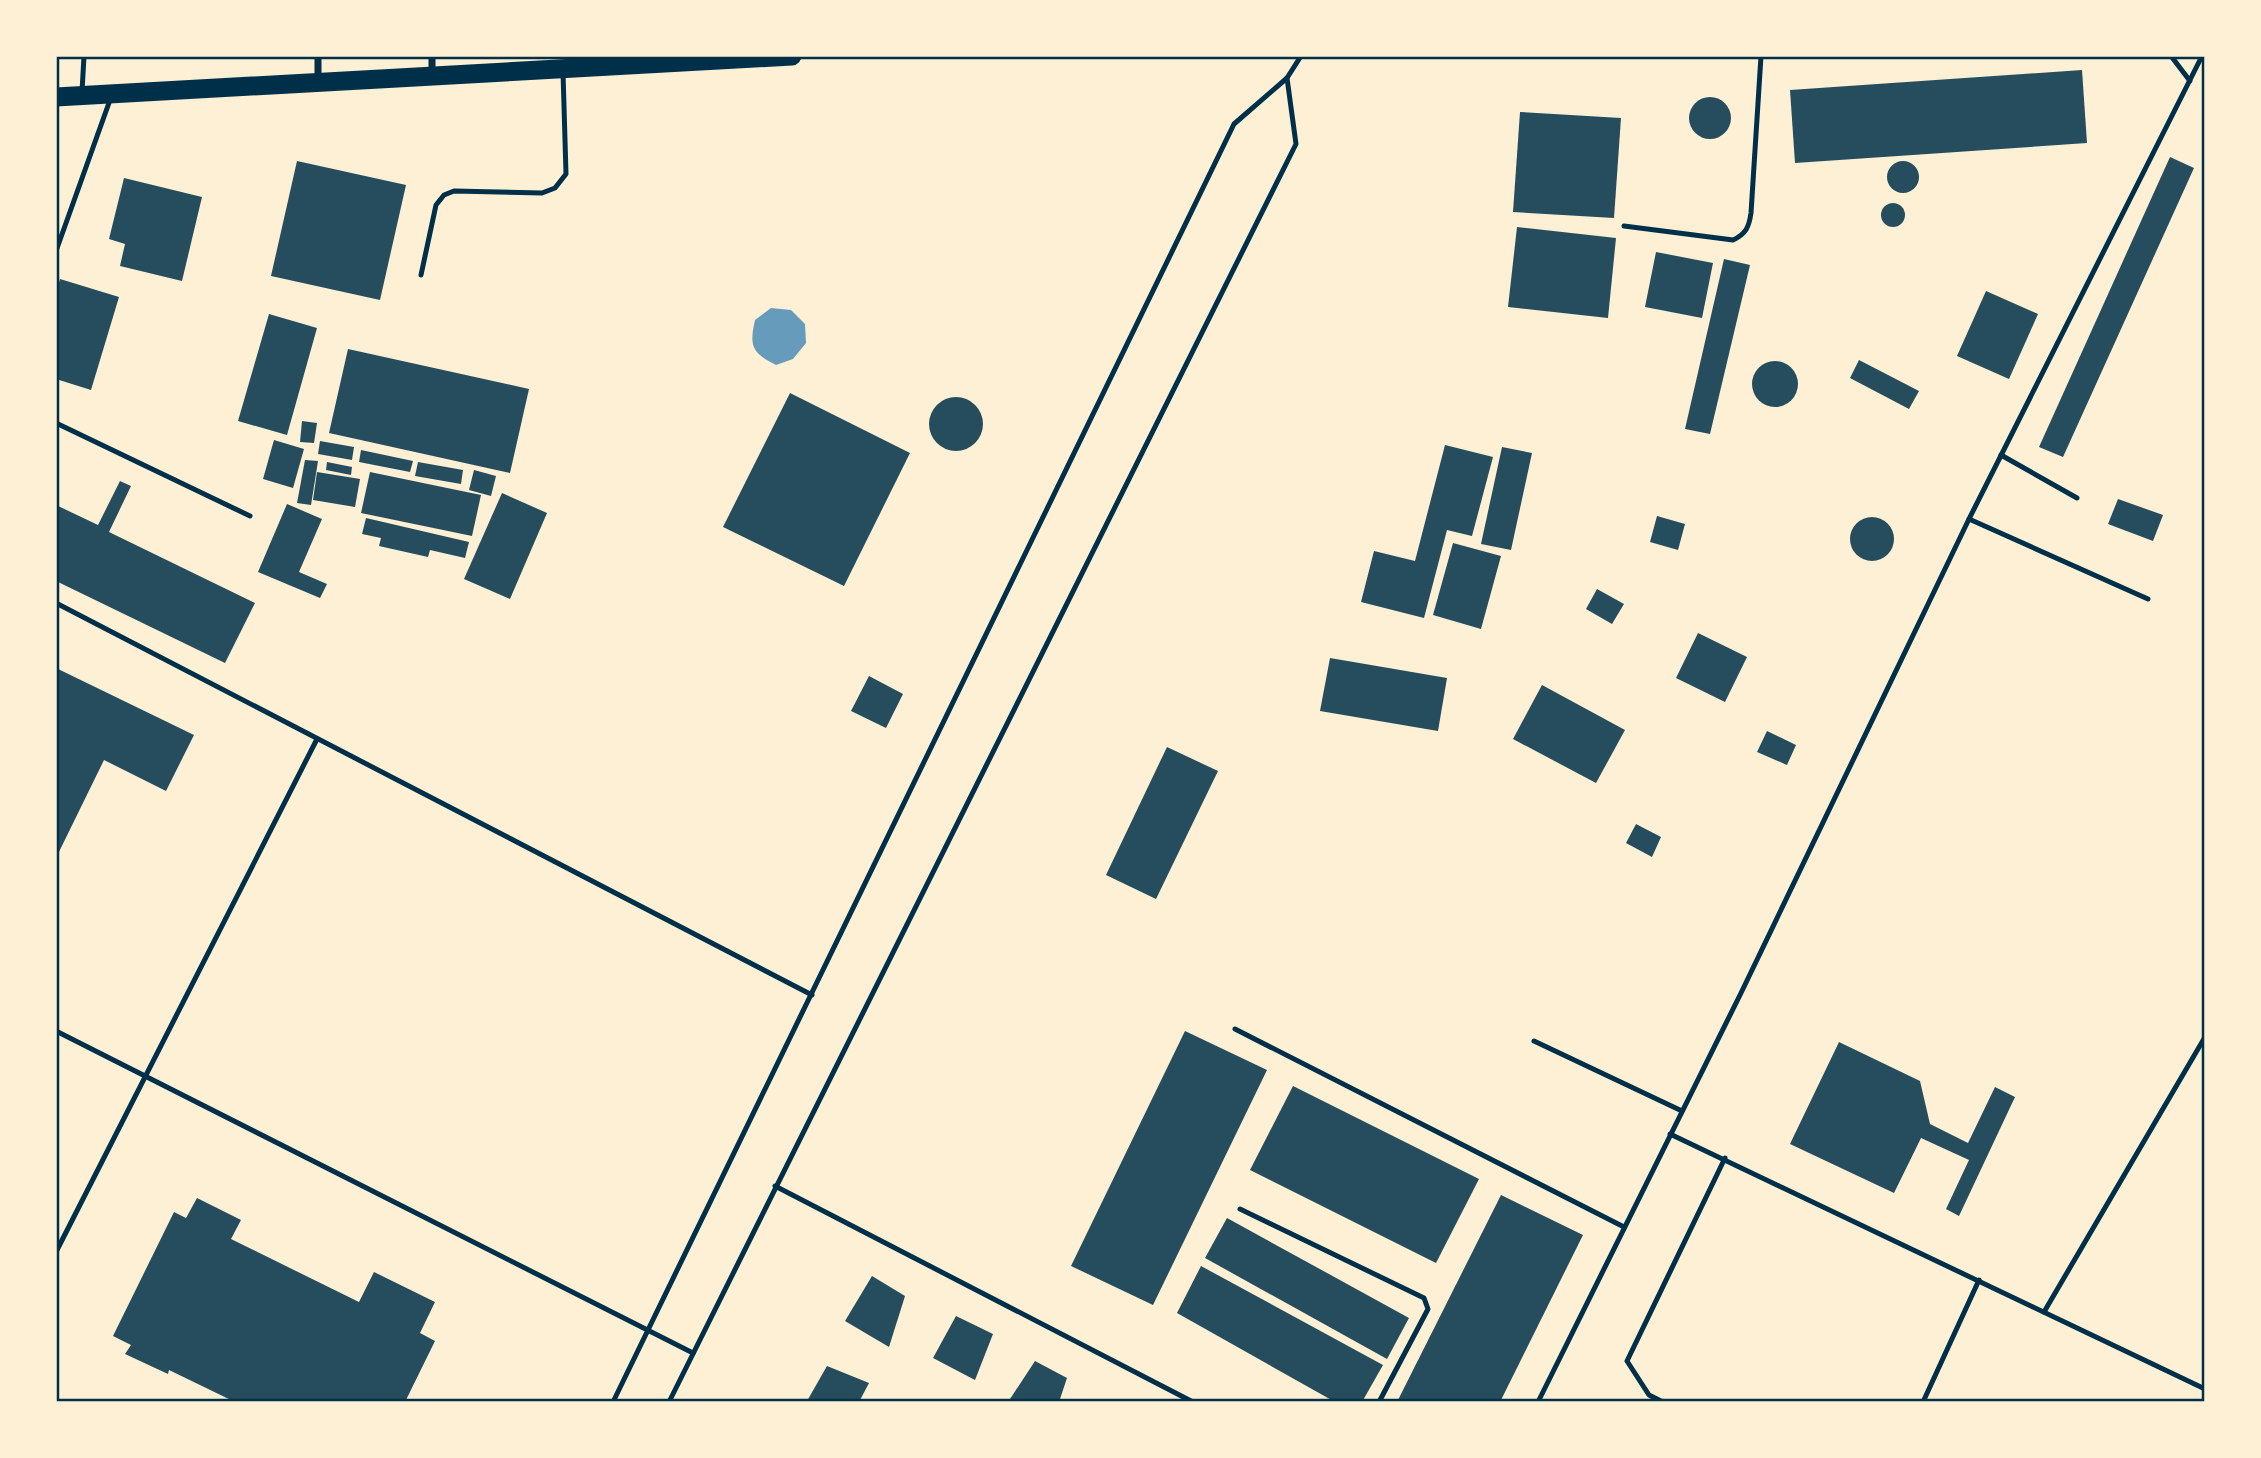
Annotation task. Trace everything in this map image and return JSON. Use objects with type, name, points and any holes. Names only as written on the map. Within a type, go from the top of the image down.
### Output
[{"type":"highway","points":[[56,97],[792,56]]},
{"type":"street","points":[[318,56],[318,82]]},
{"type":"street","points":[[432,56],[432,76]]},
{"type":"lane","points":[[82,95],[84,56]]},
{"type":"lane","points":[[613,1402],[1234,124],[1287,78],[1301,56]]},
{"type":"lane","points":[[1624,226],[1733,240],[1742,236],[1748,227],[1751,213],[1761,56]]},
{"type":"lane","points":[[2171,56],[2190,81]]},
{"type":"lane","points":[[1538,1402],[1741,993],[1969,519],[2202,56]]},
{"type":"lane","points":[[422,275],[436,205],[444,195],[454,191],[542,193],[555,188],[566,174],[563,69]]},
{"type":"lane","points":[[668,1402],[1296,144],[1287,78]]},
{"type":"lane","points":[[56,251],[112,94]]},
{"type":"lane","points":[[56,424],[250,516]]},
{"type":"lane","points":[[2001,455],[2077,498]]},
{"type":"lane","points":[[1969,519],[2148,599]]},
{"type":"lane","points":[[56,603],[812,995]]},
{"type":"lane","points":[[56,1252],[317,739]]},
{"type":"lane","points":[[1235,1029],[1624,1227]]},
{"type":"lane","points":[[56,1031],[693,1353]]},
{"type":"lane","points":[[2044,1312],[2205,1037]]},
{"type":"lane","points":[[1534,1041],[1682,1111]]},
{"type":"lane","points":[[1670,1134],[2205,1389]]},
{"type":"lane","points":[[1663,1402],[1649,1395],[1627,1361],[1725,1158]]},
{"type":"lane","points":[[775,1186],[1193,1402]]},
{"type":"lane","points":[[1240,1209],[1424,1298],[1428,1309],[1379,1402]]},
{"type":"lane","points":[[1923,1402],[1979,1280]]},
{"type":"water","points":[[771,308],[791,310],[805,324],[806,343],[793,359],[776,365],[757,352],[752,336],[755,320]]},
{"type":"building","points":[[2082,70],[2087,143],[1795,163],[1790,90]]},
{"type":"building","points":[[1710,97],[1725,103],[1731,118],[1725,133],[1710,139],[1695,133],[1689,118],[1695,103]]},
{"type":"building","points":[[1520,112],[1621,118],[1614,218],[1513,212]]},
{"type":"building","points":[[2170,157],[2194,168],[2063,457],[2039,447]]},
{"type":"building","points":[[297,161],[406,185],[380,300],[271,276]]},
{"type":"building","points":[[1903,161],[1914,166],[1919,177],[1914,188],[1903,193],[1892,188],[1887,177],[1892,166]]},
{"type":"building","points":[[124,178],[202,197],[182,281],[120,266],[125,244],[109,239]]},
{"type":"building","points":[[1893,203],[1902,206],[1905,215],[1902,224],[1893,227],[1884,224],[1881,215],[1884,206]]},
{"type":"building","points":[[1517,227],[1616,238],[1608,318],[1508,307]]},
{"type":"building","points":[[1656,252],[1713,263],[1702,318],[1645,307]]},
{"type":"building","points":[[1724,259],[1750,265],[1710,434],[1685,429]]},
{"type":"building","points":[[60,279],[119,297],[91,390],[56,379],[56,294]]},
{"type":"building","points":[[1986,291],[2038,314],[2009,379],[1957,356]]},
{"type":"building","points":[[269,314],[317,328],[287,435],[238,421]]},
{"type":"building","points":[[348,349],[529,389],[510,473],[329,433]]},
{"type":"building","points":[[1859,360],[1919,391],[1909,409],[1850,378]]},
{"type":"building","points":[[1775,361],[1791,368],[1798,384],[1791,400],[1775,407],[1759,400],[1752,384],[1759,368]]},
{"type":"building","points":[[790,393],[910,453],[844,586],[723,527]]},
{"type":"building","points":[[961,397],[971,401],[979,409],[983,424],[979,439],[971,447],[951,451],[941,447],[933,439],[929,419],[933,409],[941,401]]},
{"type":"building","points":[[302,421],[317,423],[314,443],[300,442]]},
{"type":"building","points":[[274,440],[304,449],[293,488],[263,479]]},
{"type":"building","points":[[320,441],[354,447],[352,460],[318,454]]},
{"type":"building","points":[[1445,445],[1493,457],[1472,536],[1447,530],[1424,618],[1361,602],[1374,551],[1415,561]]},
{"type":"building","points":[[1502,447],[1532,453],[1511,550],[1481,544]]},
{"type":"building","points":[[361,450],[413,461],[410,472],[359,462]]},
{"type":"building","points":[[305,460],[318,461],[311,505],[297,503]]},
{"type":"building","points":[[327,462],[352,467],[351,475],[326,470]]},
{"type":"building","points":[[418,462],[463,470],[461,484],[415,476]]},
{"type":"building","points":[[474,470],[496,476],[491,496],[469,490]]},
{"type":"building","points":[[317,472],[360,479],[355,507],[313,500]]},
{"type":"building","points":[[370,472],[481,495],[472,536],[361,513]]},
{"type":"building","points":[[120,481],[131,486],[109,532],[255,603],[225,663],[56,581],[56,505],[98,525]]},
{"type":"building","points":[[502,493],[547,513],[510,599],[464,579]]},
{"type":"building","points":[[2118,499],[2163,515],[2153,541],[2108,524]]},
{"type":"building","points":[[287,504],[322,519],[299,572],[327,584],[320,598],[258,572]]},
{"type":"building","points":[[1657,516],[1685,524],[1678,550],[1650,542]]},
{"type":"building","points":[[1872,517],[1881,518],[1888,523],[1893,530],[1893,548],[1888,555],[1881,560],[1872,561],[1863,560],[1856,555],[1851,548],[1850,539],[1851,530],[1856,523],[1863,518]]},
{"type":"building","points":[[366,518],[469,542],[465,558],[430,550],[428,557],[379,546],[381,538],[362,534]]},
{"type":"building","points":[[1453,543],[1501,556],[1481,629],[1433,615]]},
{"type":"building","points":[[1597,589],[1624,604],[1612,624],[1586,609]]},
{"type":"building","points":[[1698,633],[1747,657],[1725,702],[1676,678]]},
{"type":"building","points":[[1330,658],[1447,678],[1438,731],[1320,711]]},
{"type":"building","points":[[56,668],[194,735],[166,791],[104,760],[56,858],[56,738],[59,731],[56,730]]},
{"type":"building","points":[[869,676],[903,694],[886,728],[851,711]]},
{"type":"building","points":[[1542,685],[1625,730],[1596,783],[1513,739]]},
{"type":"building","points":[[1767,731],[1796,745],[1787,765],[1757,752]]},
{"type":"building","points":[[1167,747],[1218,771],[1156,899],[1106,875]]},
{"type":"building","points":[[1636,824],[1661,837],[1652,857],[1626,843]]},
{"type":"building","points":[[1185,1031],[1267,1070],[1153,1305],[1071,1266]]},
{"type":"building","points":[[1839,1042],[1920,1081],[1930,1124],[1968,1143],[1995,1087],[2015,1097],[1959,1216],[1946,1209],[1969,1160],[1921,1138],[1894,1193],[1790,1144]]},
{"type":"building","points":[[1293,1086],[1479,1179],[1436,1263],[1250,1170]]},
{"type":"building","points":[[1501,1195],[1583,1235],[1500,1402],[1397,1402]]},
{"type":"building","points":[[197,1198],[241,1220],[231,1239],[359,1302],[374,1272],[435,1302],[420,1333],[435,1341],[405,1402],[235,1402],[169,1370],[168,1374],[125,1354],[131,1345],[113,1336],[174,1212],[186,1218]]},
{"type":"building","points":[[1227,1218],[1409,1318],[1387,1359],[1205,1258]]},
{"type":"building","points":[[1201,1266],[1383,1365],[1362,1402],[1335,1402],[1177,1313]]},
{"type":"building","points":[[872,1276],[905,1296],[889,1347],[845,1321]]},
{"type":"building","points":[[956,1316],[993,1334],[975,1380],[933,1358]]},
{"type":"building","points":[[1035,1361],[1067,1378],[1059,1402],[1015,1402],[1010,1399]]},
{"type":"building","points":[[827,1366],[869,1383],[859,1402],[807,1401]]}]
